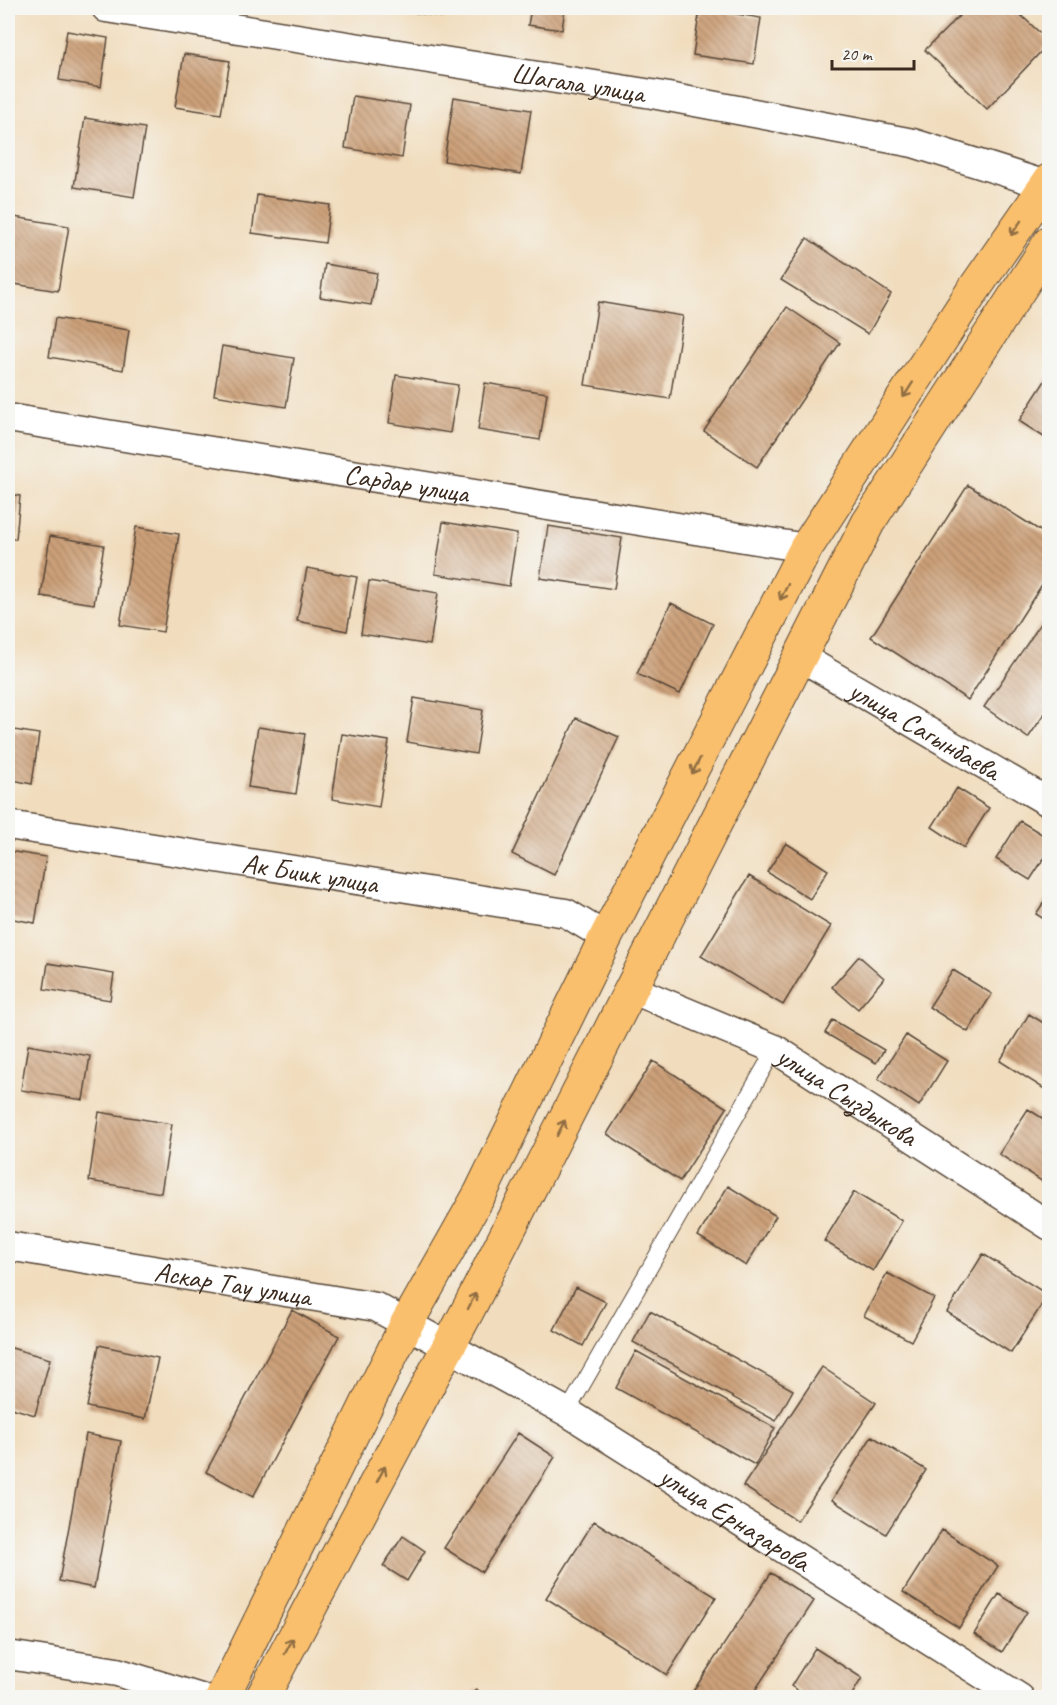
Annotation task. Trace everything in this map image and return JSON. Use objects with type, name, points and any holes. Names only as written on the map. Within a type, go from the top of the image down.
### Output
[{"type":"highway","points":[[222,1698],[407,1323],[481,1192],[606,937],[806,548],[972,292],[1048,182]]},
{"type":"highway","points":[[262,1698],[448,1347],[868,523],[1045,258]]},
{"type":"street","name":"Шагала улица","points":[[106,8],[652,94],[913,143],[1048,182]]},
{"type":"street","name":"Сардар улица","points":[[8,418],[806,548]]},
{"type":"street","name":"улица Сагынбаева","points":[[799,656],[1050,803]]},
{"type":"street","name":"Ак Биик улица","points":[[8,825],[566,913],[606,937]]},
{"type":"street","name":"улица Сыздыкова","points":[[631,989],[775,1049],[1050,1226]]},
{"type":"street","name":"Аскар Тау улица","points":[[8,1246],[376,1307],[448,1347]]},
{"type":"street","name":"улица Ерназарова","points":[[448,1347],[567,1413],[1020,1698]]},
{"type":"street","points":[[8,1655],[117,1672],[201,1698]]},
{"type":"lane","points":[[567,1413],[775,1049]]},
{"type":"building","points":[[389,8],[442,8],[441,17]]},
{"type":"building","points":[[531,8],[565,8],[562,30],[528,25]]},
{"type":"building","points":[[700,8],[761,18],[754,64],[693,55]]},
{"type":"building","points":[[967,8],[1013,8],[1050,42],[987,109],[925,50]]},
{"type":"building","points":[[67,31],[108,38],[101,87],[59,80]]},
{"type":"building","points":[[184,54],[230,61],[221,114],[175,107]]},
{"type":"building","points":[[353,96],[410,105],[402,158],[345,148]]},
{"type":"building","points":[[454,97],[531,110],[521,174],[444,161]]},
{"type":"building","points":[[85,118],[145,128],[134,197],[74,187]]},
{"type":"building","points":[[257,195],[330,205],[325,243],[252,233]]},
{"type":"building","points":[[8,216],[69,226],[58,291],[8,283]]},
{"type":"building","points":[[807,238],[891,294],[868,334],[781,280]]},
{"type":"building","points":[[325,264],[377,273],[371,305],[320,297]]},
{"type":"building","points":[[598,302],[683,316],[670,399],[585,385]]},
{"type":"building","points":[[787,307],[840,343],[757,467],[704,431]]},
{"type":"building","points":[[55,318],[129,330],[123,370],[49,357]]},
{"type":"building","points":[[222,346],[294,358],[286,407],[214,395]]},
{"type":"building","points":[[1050,373],[1050,441],[1019,421]]},
{"type":"building","points":[[396,375],[458,385],[450,433],[389,423]]},
{"type":"building","points":[[485,383],[547,393],[540,440],[478,430]]},
{"type":"building","points":[[968,485],[1050,537],[1050,572],[968,700],[871,637]]},
{"type":"building","points":[[8,494],[20,496],[16,539],[8,539]]},
{"type":"building","points":[[443,522],[517,534],[509,586],[435,574]]},
{"type":"building","points":[[548,526],[622,538],[614,589],[540,578]]},
{"type":"building","points":[[136,527],[179,534],[163,632],[120,625]]},
{"type":"building","points":[[50,536],[104,545],[94,604],[41,596]]},
{"type":"building","points":[[307,568],[357,577],[347,631],[297,621]]},
{"type":"building","points":[[369,581],[438,593],[430,645],[361,634]]},
{"type":"building","points":[[671,603],[713,624],[680,694],[637,674]]},
{"type":"building","points":[[1050,610],[1050,706],[1028,738],[984,707]]},
{"type":"building","points":[[414,698],[483,710],[476,754],[407,742]]},
{"type":"building","points":[[576,718],[619,737],[554,875],[512,854]]},
{"type":"building","points":[[258,727],[305,734],[296,794],[248,787]]},
{"type":"building","points":[[8,729],[39,734],[32,784],[8,779]]},
{"type":"building","points":[[342,734],[389,741],[379,807],[332,799]]},
{"type":"building","points":[[957,788],[989,808],[964,848],[932,827]]},
{"type":"building","points":[[1020,821],[1050,839],[1050,849],[1030,880],[996,859]]},
{"type":"building","points":[[786,843],[828,870],[810,899],[767,872]]},
{"type":"building","points":[[8,851],[46,857],[35,923],[8,918]]},
{"type":"building","points":[[749,876],[831,926],[783,1005],[701,956]]},
{"type":"building","points":[[1050,893],[1050,923],[1036,914]]},
{"type":"building","points":[[859,956],[884,978],[858,1009],[832,987]]},
{"type":"building","points":[[48,963],[114,974],[110,1000],[44,989]]},
{"type":"building","points":[[953,970],[992,994],[968,1032],[929,1007]]},
{"type":"building","points":[[1029,1014],[1050,1027],[1050,1084],[1046,1090],[1000,1061]]},
{"type":"building","points":[[833,1020],[884,1050],[876,1063],[825,1033]]},
{"type":"building","points":[[906,1035],[947,1061],[919,1106],[878,1079]]},
{"type":"building","points":[[28,1045],[90,1056],[83,1100],[21,1090]]},
{"type":"building","points":[[653,1061],[727,1108],[680,1181],[607,1134]]},
{"type":"building","points":[[1028,1109],[1050,1123],[1050,1173],[1043,1182],[999,1154]]},
{"type":"building","points":[[99,1112],[172,1124],[161,1193],[89,1181]]},
{"type":"building","points":[[728,1186],[776,1216],[746,1266],[698,1236]]},
{"type":"building","points":[[854,1192],[902,1221],[873,1271],[824,1241]]},
{"type":"building","points":[[983,1254],[1048,1295],[1011,1353],[947,1312]]},
{"type":"building","points":[[887,1273],[934,1298],[911,1341],[864,1316]]},
{"type":"building","points":[[576,1287],[606,1302],[583,1346],[554,1330]]},
{"type":"building","points":[[292,1310],[339,1336],[253,1497],[206,1472]]},
{"type":"building","points":[[650,1311],[793,1390],[776,1421],[633,1342]]},
{"type":"building","points":[[99,1345],[158,1358],[145,1419],[87,1407]]},
{"type":"building","points":[[8,1347],[50,1359],[35,1415],[8,1407]]},
{"type":"building","points":[[636,1351],[775,1428],[755,1465],[616,1388]]},
{"type":"building","points":[[822,1367],[876,1403],[797,1521],[743,1486]]},
{"type":"building","points":[[518,1433],[555,1457],[482,1572],[444,1548]]},
{"type":"building","points":[[86,1434],[121,1441],[94,1588],[59,1581]]},
{"type":"building","points":[[872,1436],[926,1470],[886,1534],[832,1500]]},
{"type":"building","points":[[594,1521],[716,1597],[667,1675],[546,1598]]},
{"type":"building","points":[[942,1530],[998,1566],[959,1628],[903,1592]]},
{"type":"building","points":[[403,1536],[425,1551],[407,1581],[383,1566]]},
{"type":"building","points":[[771,1573],[814,1601],[750,1698],[692,1698],[690,1696]]},
{"type":"building","points":[[999,1594],[1027,1612],[1002,1652],[974,1634]]},
{"type":"building","points":[[815,1648],[862,1678],[850,1698],[809,1698],[791,1686]]},
{"type":"building","points":[[476,1689],[489,1698],[470,1698]]}]
